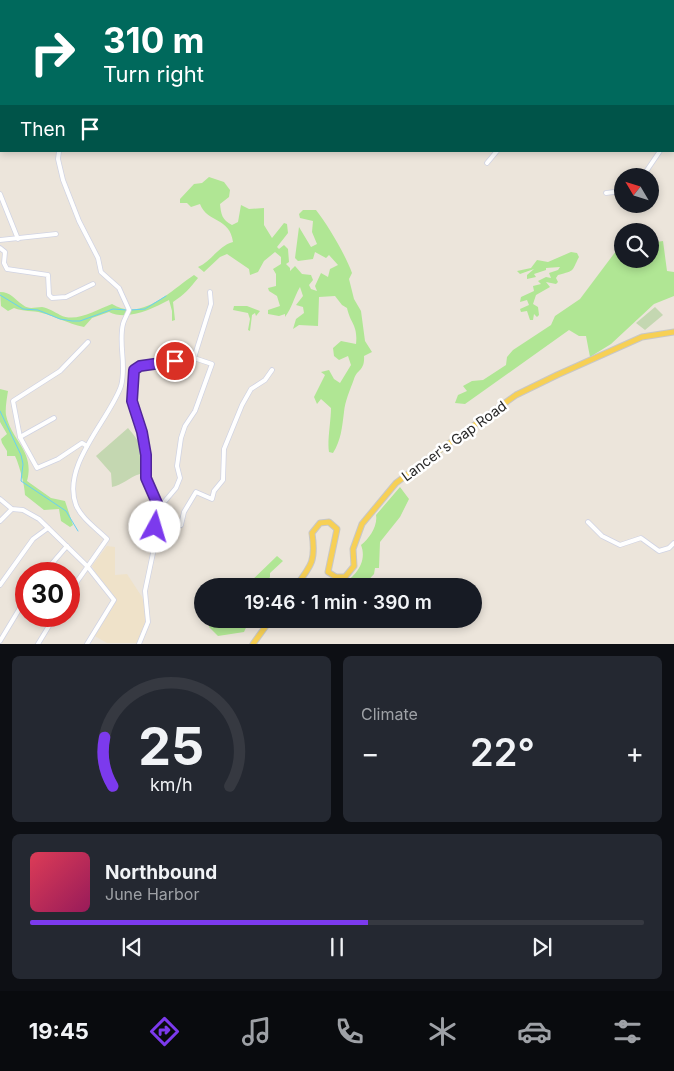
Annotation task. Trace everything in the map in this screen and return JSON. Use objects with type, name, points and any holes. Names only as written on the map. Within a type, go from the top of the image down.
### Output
[{"type":"main road","name":"Lancer's Gap Road","points":[[302,578],[312,564],[315,548],[312,533],[320,523],[329,522],[337,529],[328,572],[336,577],[345,577],[354,566],[353,549],[362,524],[389,491],[406,475],[516,395],[631,341],[642,337],[674,332]]},
{"type":"main road","points":[[253,644],[265,628]]},
{"type":"street","points":[[59,152],[58,159],[63,180],[79,221],[98,258],[101,272],[119,288],[122,299],[128,305],[123,325],[124,366],[121,385],[87,446],[77,472],[74,492],[76,504],[107,539],[98,555],[80,576]]},
{"type":"street","points":[[487,163],[496,152]]},
{"type":"street","points":[[648,168],[659,152]]},
{"type":"street","points":[[606,193],[614,192]]},
{"type":"street","points":[[0,194],[18,239]]},
{"type":"street","points":[[0,240],[56,234]]},
{"type":"street","points":[[0,248],[5,252],[4,263],[7,269],[48,275],[49,294],[52,298],[66,297],[93,284]]},
{"type":"street","points":[[194,358],[211,304],[210,292]]},
{"type":"street","points":[[87,446],[82,443],[58,459],[37,468],[20,437],[13,401],[60,371],[88,342]]},
{"type":"street","points":[[212,364],[194,358],[140,366],[134,370],[132,401],[142,432],[146,455],[146,478],[160,508],[181,525],[184,512],[196,492],[212,499],[214,491],[222,480],[224,449],[242,405],[251,389],[265,380],[272,370]]},
{"type":"street","points":[[139,644],[148,622],[145,592],[153,552],[153,536],[160,508],[176,488],[180,478],[177,466],[181,438],[185,426],[195,411],[214,359]]},
{"type":"street","points":[[20,437],[54,418]]},
{"type":"street","points":[[0,499],[12,509],[23,510],[48,528],[87,566],[114,600],[87,644]]},
{"type":"street","points":[[0,521],[12,509]]},
{"type":"street","points":[[588,522],[602,536],[620,545],[640,538],[660,551],[669,548],[674,543]]},
{"type":"street","points":[[0,584],[33,539],[48,528]]},
{"type":"street","points":[[53,562],[67,546]]},
{"type":"street","points":[[0,641],[15,616]]},
{"type":"street","points":[[38,644],[48,627]]},
{"type":"shaded area","points":[[107,546],[115,547],[115,575],[127,574],[145,605],[145,626],[137,643],[107,643],[93,635],[116,600],[101,583],[92,566]]},
{"type":"green space","points":[[209,177],[224,182],[230,190],[229,197],[220,204],[223,216],[232,225],[238,222],[241,205],[249,209],[264,208],[264,225],[272,238],[284,223],[287,224],[288,233],[277,247],[279,249],[284,245],[288,249],[289,262],[286,264],[290,271],[295,266],[302,274],[311,275],[313,280],[309,285],[311,289],[317,291],[315,286],[321,273],[328,277],[330,269],[338,265],[329,255],[326,258],[315,252],[313,259],[298,261],[295,258],[299,227],[311,247],[317,244],[312,232],[313,221],[300,218],[299,214],[303,210],[316,210],[326,224],[349,266],[352,273],[349,279],[354,299],[361,311],[365,341],[372,352],[364,356],[363,365],[355,376],[345,404],[342,429],[333,453],[329,452],[331,408],[321,399],[317,404],[314,397],[325,375],[321,372],[329,370],[334,379],[340,383],[351,365],[348,356],[339,360],[334,356],[333,348],[341,341],[356,344],[355,329],[347,308],[335,296],[319,297],[318,326],[299,325],[293,329],[296,319],[304,313],[303,307],[296,305],[303,296],[300,287],[285,317],[285,314],[279,316],[268,314],[268,310],[280,306],[277,296],[269,291],[268,288],[276,286],[276,274],[273,269],[281,264],[281,257],[275,252],[264,261],[258,272],[250,275],[249,269],[227,254],[220,257],[204,272],[198,267],[223,247],[233,242],[228,228],[203,210],[200,204],[191,207],[187,203],[180,203],[180,199],[194,184],[202,183]]},
{"type":"green space","points":[[663,241],[667,271],[674,272],[674,296],[654,304],[611,344],[590,357],[586,336],[579,336],[569,330],[465,404],[455,403],[458,395],[467,391],[463,386],[472,381],[483,380],[506,365],[507,357],[513,350],[551,325],[555,316],[580,299],[614,254],[614,268],[659,268],[659,242]]},
{"type":"green space","points":[[571,252],[577,253],[579,257],[574,268],[558,275],[556,278],[558,282],[556,284],[546,282],[550,287],[536,295],[533,304],[538,307],[539,315],[537,317],[534,314],[533,320],[530,320],[527,311],[521,312],[520,309],[529,305],[527,300],[520,302],[521,297],[534,291],[533,286],[541,284],[538,281],[546,277],[551,278],[549,273],[558,270],[560,267],[546,268],[546,270],[534,274],[536,277],[527,279],[527,275],[534,269],[520,274],[517,271],[531,268],[537,260],[548,262]]},
{"type":"green space","points":[[194,275],[198,278],[187,291],[173,302],[175,320],[172,321],[169,300],[131,315],[109,312],[92,318],[84,327],[42,313],[14,308],[8,311],[1,306],[0,292],[4,292],[28,307],[42,307],[60,315],[73,318],[86,315],[112,304],[123,309],[134,309],[145,307],[155,302]]},
{"type":"green space","points":[[234,306],[247,306],[260,311],[256,316],[255,313],[252,315],[250,331],[248,330],[250,319],[248,313],[233,310]]},
{"type":"green space","points":[[655,307],[663,315],[645,330],[636,323]]},
{"type":"green space","points":[[0,389],[8,391],[6,415],[28,462],[27,481],[51,498],[65,501],[73,525],[70,527],[61,521],[59,509],[44,510],[25,495],[17,460],[15,456],[7,456],[7,451],[1,439],[7,434],[0,422]]},
{"type":"green space","points":[[128,428],[140,444],[144,455],[143,467],[140,474],[112,487],[111,473],[96,456]]},
{"type":"green space","points":[[400,487],[409,499],[400,517],[380,542],[379,568],[375,568],[374,574],[370,578],[351,578],[361,564],[363,552],[361,545],[372,532],[376,523],[376,515]]},
{"type":"green space","points":[[277,556],[283,561],[270,573],[269,578],[254,578]]},
{"type":"green space","points":[[210,628],[246,628],[244,632],[218,636]]},
{"type":"waterway","points":[[0,295],[23,309],[38,310],[60,319],[72,321],[80,321],[113,309],[127,310]]},
{"type":"waterway","points":[[131,310],[145,309],[166,296]]},
{"type":"waterway","points":[[0,411],[21,455],[23,464],[21,481],[66,511],[78,531]]},
{"type":"route","points":[[155,527],[160,507],[146,478],[146,455],[142,432],[133,409],[132,401],[134,370],[140,366],[175,361]]}]
